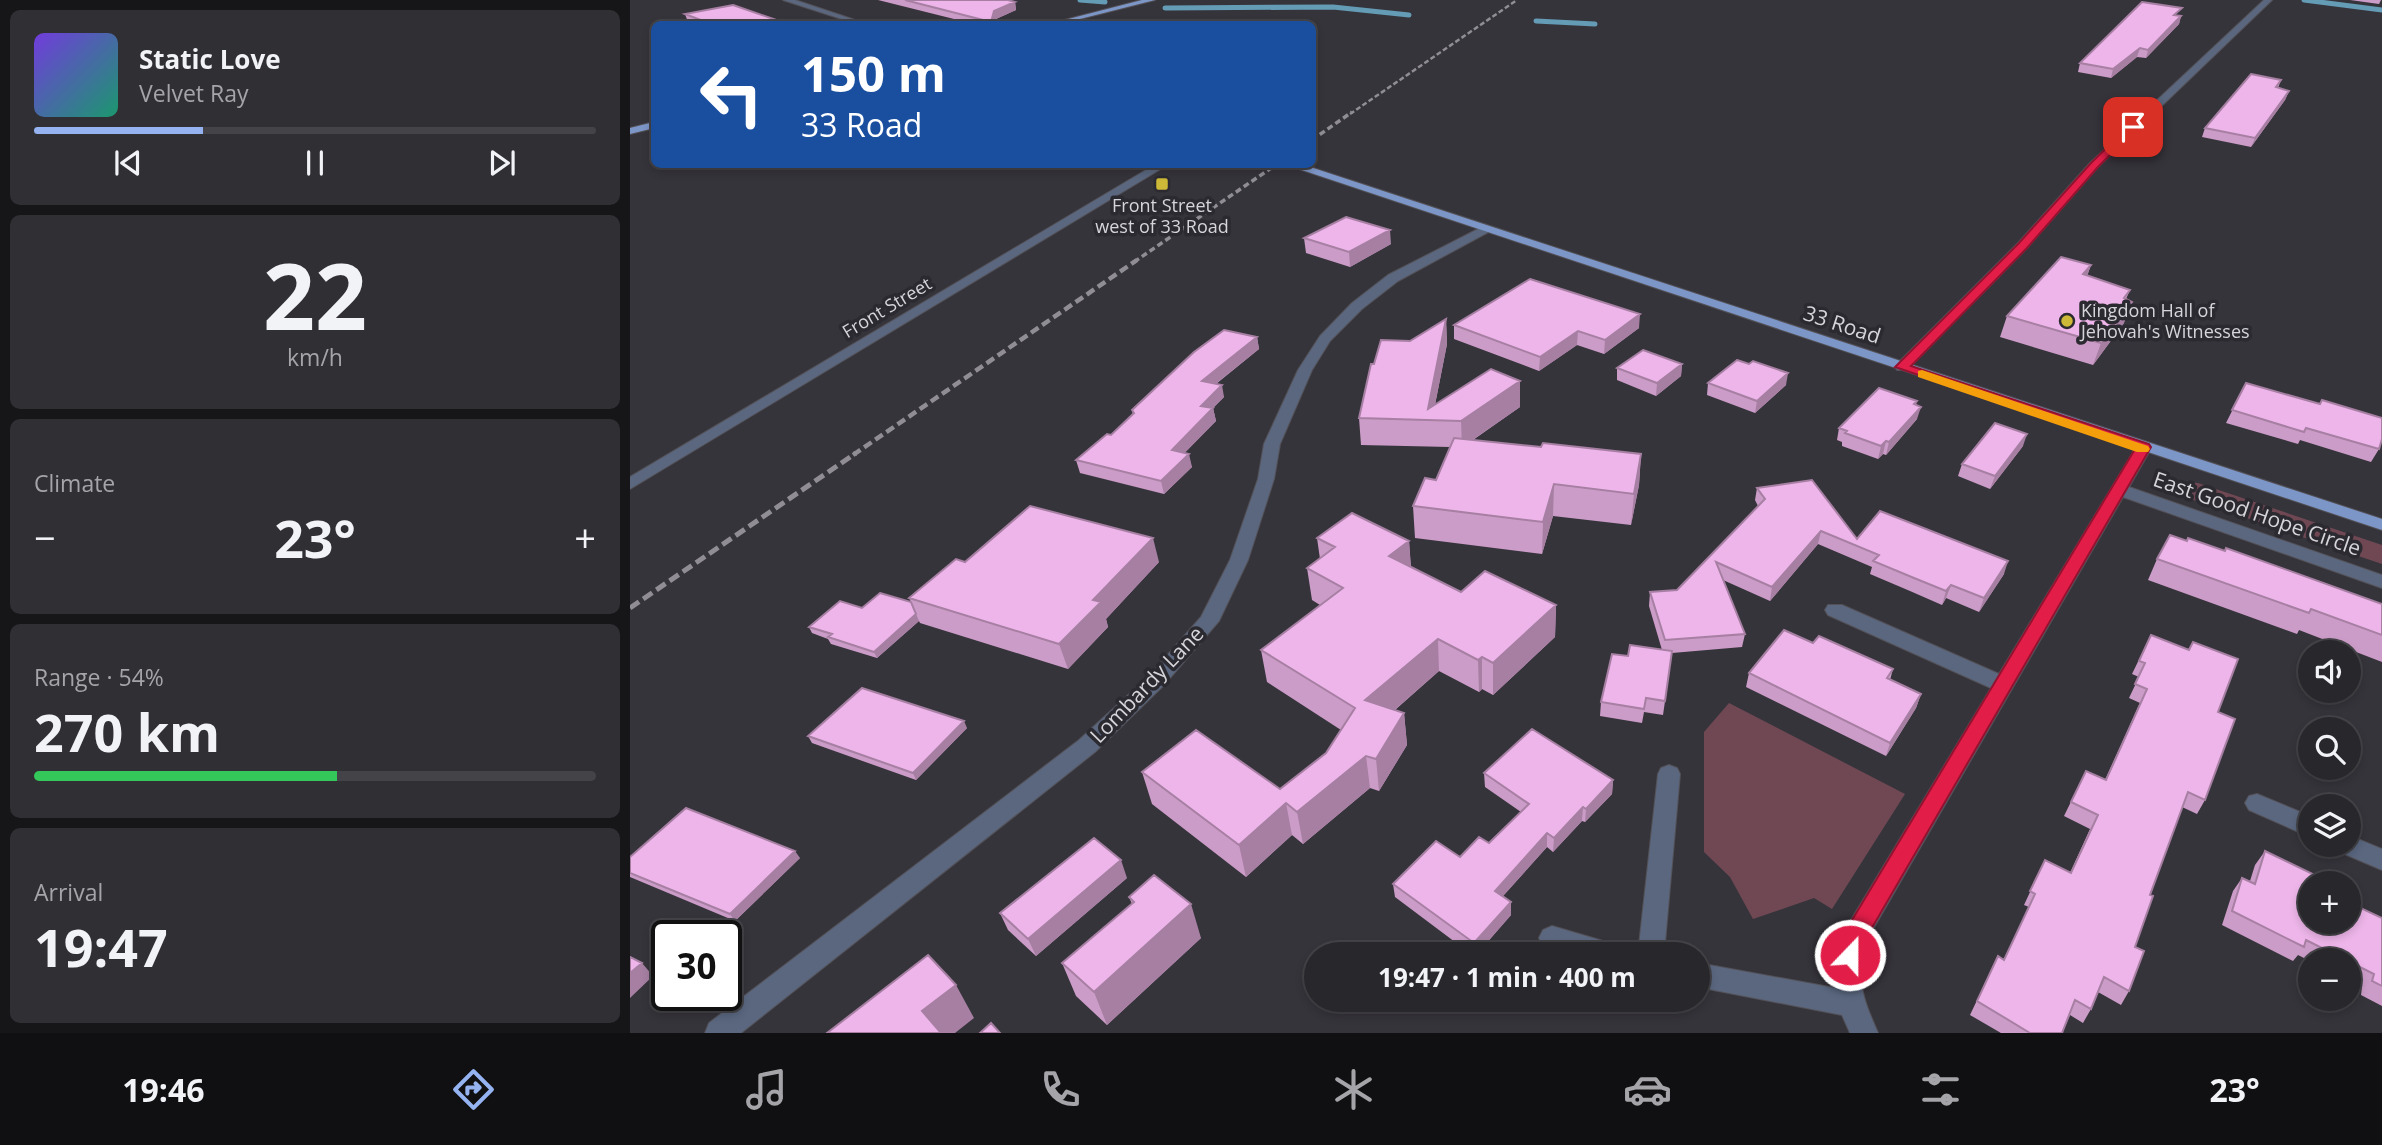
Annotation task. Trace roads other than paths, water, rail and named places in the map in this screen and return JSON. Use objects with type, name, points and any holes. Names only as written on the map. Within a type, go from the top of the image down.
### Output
[{"type":"main road","points":[[1065,21],[1150,0]]},
{"type":"main road","points":[[630,131],[651,126]]},
{"type":"main road","name":"33 Road","points":[[1301,168],[2382,526]]},
{"type":"street","points":[[787,0],[854,21]]},
{"type":"street","points":[[1902,367],[2023,245],[2094,165],[2268,0]]},
{"type":"street","name":"Front Street","points":[[630,484],[1157,168]]},
{"type":"street","name":"Lombardy Lane","points":[[719,1033],[1017,803],[1087,746],[1156,681],[1209,621],[1215,609],[1239,560],[1266,479],[1272,444],[1305,370],[1325,339],[1357,306],[1394,278],[1488,229]]},
{"type":"street","points":[[1864,1033],[1852,1004],[1846,972],[1854,938],[2144,447]]},
{"type":"street","name":"East Good Hope Circle","points":[[2118,489],[2382,582]]},
{"type":"street","points":[[1835,610],[2004,685]]},
{"type":"street","points":[[1652,942],[1669,774]]},
{"type":"street","points":[[2257,803],[2298,822]]},
{"type":"street","points":[[2361,851],[2382,860]]},
{"type":"street","points":[[1552,938],[1567,942]]},
{"type":"street","points":[[1710,977],[1852,1004]]},
{"type":"waterway","points":[[1080,0],[1105,2]]},
{"type":"waterway","points":[[2304,0],[2382,10]]},
{"type":"waterway","points":[[1165,8],[1333,7],[1409,15]]},
{"type":"waterway","points":[[1536,21],[1595,24]]},
{"type":"railway","points":[[1350,114],[1517,0]]},
{"type":"railway","points":[[1316,137],[1352,112]]},
{"type":"railway","points":[[1134,262],[1271,168]]},
{"type":"railway","points":[[853,455],[1137,260]]},
{"type":"railway","points":[[630,608],[856,453]]},
{"type":"place","name":"Front Street west of 33 Road","points":[[1162,184]]},
{"type":"place","name":"Kingdom Hall of Jehovah's Witnesses","points":[[2067,321]]}]
